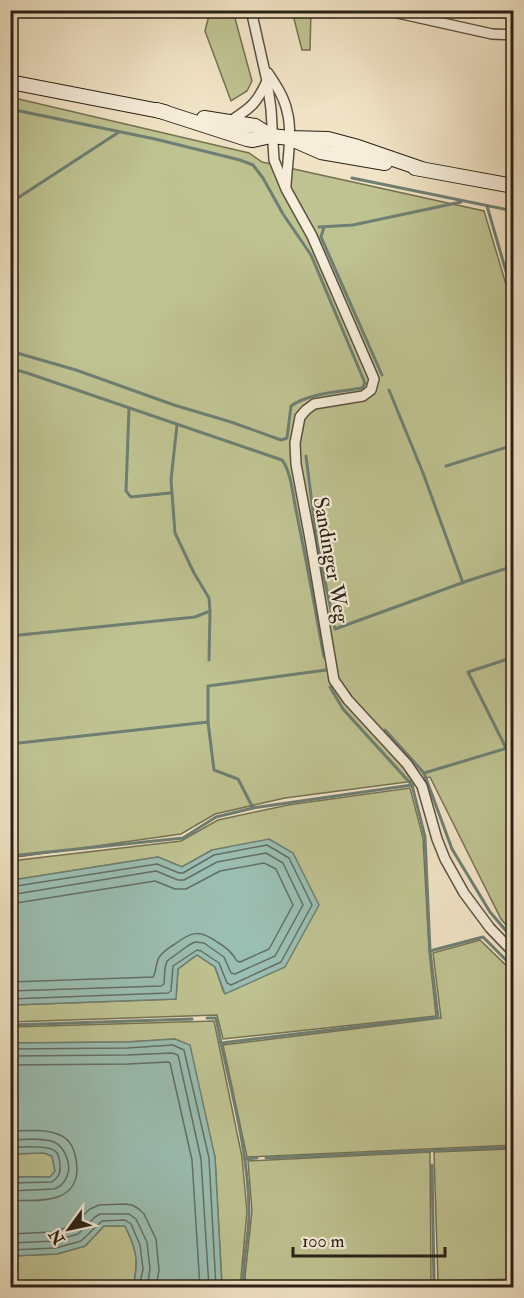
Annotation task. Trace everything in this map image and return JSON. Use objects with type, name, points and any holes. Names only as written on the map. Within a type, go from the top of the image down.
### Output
[{"type":"street","name":"Sandinger Weg","points":[[251,10],[267,81],[274,160],[286,189],[312,236],[374,380],[372,390],[363,396],[314,404],[306,410],[300,417],[295,443],[296,464],[334,680],[348,700],[407,764],[422,786],[445,859],[464,893],[490,928],[513,952]]},
{"type":"street","points":[[384,10],[492,34],[513,34]]},
{"type":"street","points":[[265,69],[279,89],[288,112],[290,138],[286,189]]},
{"type":"street","points":[[229,122],[252,106],[259,98],[267,81]]},
{"type":"street","points":[[10,82],[255,126],[272,136]]},
{"type":"street","points":[[158,110],[247,139],[272,136],[290,138],[321,152],[513,186]]},
{"type":"green space","points":[[210,11],[233,11],[252,81],[247,91],[231,101],[205,31]]},
{"type":"green space","points":[[292,11],[311,11],[310,50],[302,50]]},
{"type":"green space","points":[[10,97],[249,153],[262,162],[484,211],[514,311],[513,933],[501,919],[430,777],[285,798],[215,814],[181,834],[11,858]]},
{"type":"green space","points":[[410,788],[423,838],[429,950],[436,1016],[223,1039],[217,1015],[11,1022],[11,1005],[176,999],[178,969],[197,955],[215,967],[224,993],[212,850],[182,867],[158,857],[14,880],[11,884],[11,861],[181,841],[218,820],[288,805]]},
{"type":"green space","points":[[480,940],[513,972],[513,1145],[247,1157],[223,1045],[441,1018],[433,953]]},
{"type":"green space","points":[[214,1021],[242,1157],[247,1212],[242,1287],[222,1287],[215,1157],[175,1039],[127,1042],[11,1043],[10,1027]]},
{"type":"green space","points":[[513,1149],[513,1279],[438,1281],[434,1152]]},
{"type":"green space","points":[[430,1152],[431,1281],[306,1287],[246,1287],[245,1276],[252,1211],[248,1161]]},
{"type":"green space","points":[[44,1153],[52,1156],[55,1171],[50,1177],[11,1177],[10,1154]]},
{"type":"green space","points":[[104,1226],[125,1226],[136,1256],[133,1287],[113,1287],[107,1283],[82,1283],[67,1287],[31,1287],[11,1284],[10,1256],[57,1254],[85,1246]]},
{"type":"water","points":[[269,839],[293,853],[319,905],[285,967],[225,994],[215,967],[197,955],[178,969],[176,999],[11,1005],[10,884],[13,880],[158,857],[182,867],[212,850]]},
{"type":"water","points":[[175,1039],[190,1045],[215,1157],[222,1287],[133,1287],[136,1256],[125,1226],[104,1226],[85,1246],[57,1254],[11,1256],[11,1177],[50,1177],[55,1171],[52,1156],[44,1153],[11,1154],[11,1043],[127,1042]]},
{"type":"waterway","points":[[10,109],[155,139],[253,165],[311,255],[365,383],[362,388],[307,398],[291,406],[287,438],[281,440],[76,370],[10,351]]},
{"type":"waterway","points":[[10,203],[119,132]]},
{"type":"waterway","points":[[352,178],[514,211]]},
{"type":"waterway","points":[[319,227],[353,225],[461,202]]},
{"type":"waterway","points":[[487,206],[514,299]]},
{"type":"waterway","points":[[324,227],[321,237],[382,375]]},
{"type":"waterway","points":[[10,368],[282,460],[288,470],[291,484],[324,657]]},
{"type":"waterway","points":[[389,390],[423,473],[463,583]]},
{"type":"waterway","points":[[129,408],[126,491],[131,497],[170,493]]},
{"type":"waterway","points":[[10,636],[195,617],[210,611],[209,598],[175,533],[171,480],[177,425]]},
{"type":"waterway","points":[[446,466],[514,445]]},
{"type":"waterway","points":[[306,456],[317,543],[335,629],[514,566]]},
{"type":"waterway","points":[[209,660],[210,611]]},
{"type":"waterway","points":[[506,748],[468,672],[514,657]]},
{"type":"waterway","points":[[253,808],[238,779],[214,770],[208,722],[208,686],[326,670]]},
{"type":"waterway","points":[[330,687],[343,709],[412,785],[425,837],[430,951]]},
{"type":"waterway","points":[[10,744],[208,722]]},
{"type":"waterway","points":[[385,730],[424,773],[452,849],[490,912],[514,940]]},
{"type":"waterway","points":[[424,773],[514,746]]},
{"type":"waterway","points":[[10,856],[183,838],[216,817],[253,808],[412,785]]},
{"type":"waterway","points":[[244,1288],[249,1220],[248,1189],[239,1126],[221,1043],[438,1017],[430,951],[483,937],[514,968]]},
{"type":"waterway","points":[[207,1018],[216,1018],[221,1043]]},
{"type":"waterway","points":[[10,1025],[192,1019]]},
{"type":"waterway","points":[[266,1158],[514,1147]]},
{"type":"waterway","points":[[246,1159],[257,1158]]},
{"type":"waterway","points":[[432,1165],[434,1283]]},
{"type":"waterway","points":[[344,1288],[514,1281]]}]
